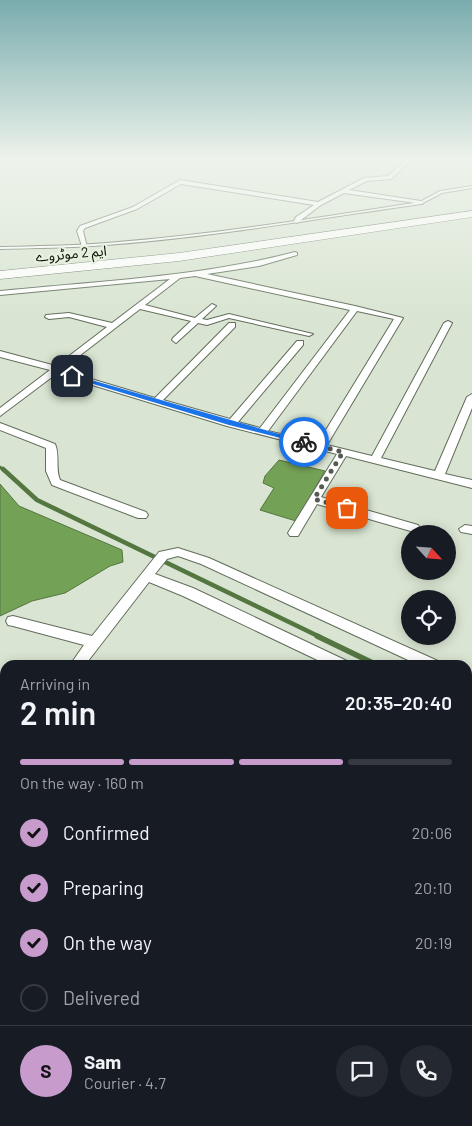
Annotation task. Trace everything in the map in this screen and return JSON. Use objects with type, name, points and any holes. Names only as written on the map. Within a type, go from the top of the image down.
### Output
[{"type":"highway","name":"ایم 2 موٹروے","points":[[0,267],[133,256],[281,236],[398,214]]},
{"type":"highway","name":"ایم 2 موٹروے","points":[[0,276],[179,257],[472,214]]},
{"type":"highway","points":[[0,258],[83,257],[281,236]]},
{"type":"street","points":[[85,246],[80,231],[82,227],[120,214]]},
{"type":"street","points":[[297,221],[305,214]]},
{"type":"street","points":[[0,294],[178,276],[259,264],[295,254]]},
{"type":"street","points":[[193,273],[398,318],[320,446]]},
{"type":"street","points":[[0,413],[178,276]]},
{"type":"street","points":[[138,306],[196,321],[211,323],[229,316],[309,334]]},
{"type":"street","points":[[176,340],[212,306]]},
{"type":"street","points":[[262,432],[355,308]]},
{"type":"street","points":[[49,317],[69,315],[113,326]]},
{"type":"street","points":[[374,461],[448,323]]},
{"type":"street","points":[[157,401],[232,325]]},
{"type":"street","points":[[232,424],[300,343]]},
{"type":"street","points":[[0,354],[232,424],[472,484]]},
{"type":"street","points":[[439,475],[472,397]]},
{"type":"street","points":[[0,426],[51,446],[53,454],[50,469],[56,482],[142,515]]},
{"type":"street","points":[[294,533],[343,452]]},
{"type":"street","points":[[314,499],[404,525]]},
{"type":"street","points":[[81,660],[160,559],[178,552],[205,560],[422,660]]},
{"type":"street","points":[[147,576],[188,592],[331,660]]},
{"type":"street","points":[[13,621],[95,642]]},
{"type":"lane","points":[[0,248],[85,246],[150,241],[297,221],[375,214]]},
{"type":"shaded area","points":[[279,460],[325,471],[296,521],[260,510],[274,488],[263,483],[265,476]]},
{"type":"shaded area","points":[[0,484],[19,506],[122,550],[123,562],[110,566],[65,593],[32,601],[0,616]]},
{"type":"waterway","points":[[0,467],[4,471]]},
{"type":"waterway","points":[[3,469],[37,500],[320,637]]},
{"type":"waterway","points":[[317,636],[367,660]]},
{"type":"way so far","points":[[304,442],[343,452],[314,499],[347,508]]},
{"type":"route","points":[[72,376],[232,424],[304,442]]}]
